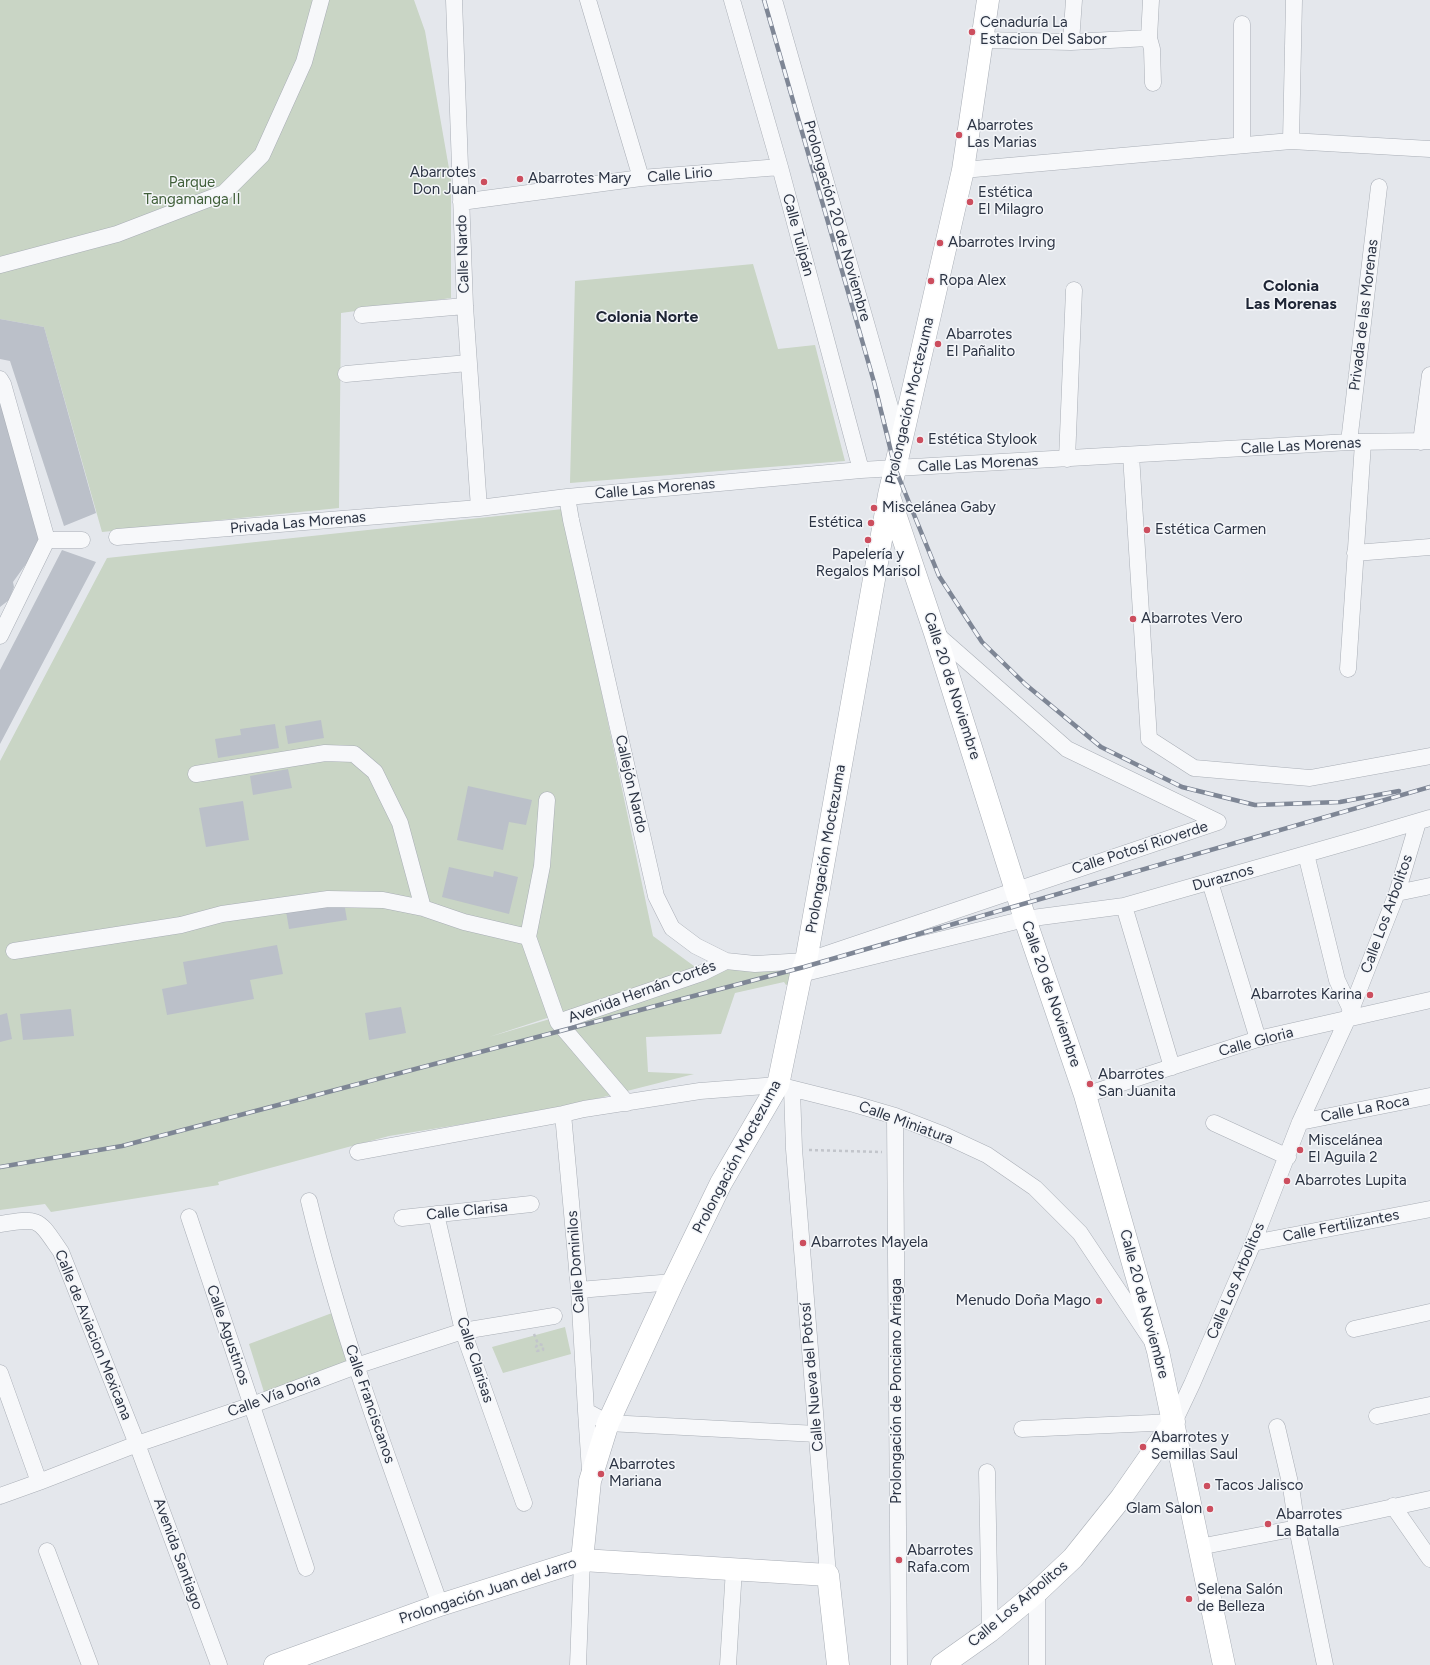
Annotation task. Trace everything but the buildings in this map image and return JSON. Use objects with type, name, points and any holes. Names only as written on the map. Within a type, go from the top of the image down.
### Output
[{"type":"main road","name":"Prolongación Moctezuma","points":[[582,1560],[590,1481],[608,1424],[673,1282],[721,1183],[785,1087],[804,967],[889,495],[963,170],[988,0]]},
{"type":"main road","name":"Calle 20 de Noviembre","points":[[889,495],[935,633],[1015,890],[1085,1095],[1158,1351],[1224,1665]]},
{"type":"main road","name":"Calle Los Arbolitos","points":[[942,1665],[990,1631],[1037,1592],[1078,1552],[1121,1498],[1174,1422]]},
{"type":"main road","name":"Prolongación Juan del Jarro","points":[[275,1665],[440,1605],[582,1560],[828,1575]]},
{"type":"main road","name":"Calle Nueva del Potosí","points":[[828,1575],[838,1665]]},
{"type":"street","points":[[0,265],[117,234],[224,193],[262,155],[304,62],[321,0]]},
{"type":"street","name":"Calle Nardo","points":[[454,0],[465,306],[479,508]]},
{"type":"street","points":[[588,0],[641,178]]},
{"type":"street","name":"Calle Tulipán","points":[[732,0],[780,167],[861,470]]},
{"type":"street","name":"Prolongación 20 de Noviembre","points":[[774,0],[900,442]]},
{"type":"street","points":[[1071,42],[1074,0]]},
{"type":"street","points":[[1151,0],[1149,38],[1152,49],[1153,84]]},
{"type":"street","points":[[1291,141],[1294,0]]},
{"type":"street","points":[[1242,24],[1242,145]]},
{"type":"street","points":[[983,40],[1071,42],[1149,38]]},
{"type":"street","points":[[963,170],[1291,141],[1430,149]]},
{"type":"street","name":"Calle Lirio","points":[[461,202],[641,178],[780,167]]},
{"type":"street","name":"Privada de las Morenas","points":[[1348,669],[1355,552],[1356,443],[1379,187]]},
{"type":"street","points":[[1067,459],[1074,290]]},
{"type":"street","points":[[362,315],[465,306]]},
{"type":"street","points":[[346,374],[468,363]]},
{"type":"street","points":[[1425,442],[1430,375]]},
{"type":"street","points":[[0,378],[3,384],[47,540],[0,636]]},
{"type":"street","name":"Calle Las Morenas","points":[[479,508],[568,497],[861,470],[1356,443],[1425,442]]},
{"type":"street","points":[[1131,455],[1149,739],[1194,768],[1310,778],[1430,756]]},
{"type":"street","name":"Callejón Nardo","points":[[568,497],[571,520],[656,896],[672,928],[696,946],[726,961],[804,967]]},
{"type":"street","name":"Privada Las Morenas","points":[[117,538],[479,508]]},
{"type":"street","points":[[47,540],[82,540]]},
{"type":"street","points":[[1355,552],[1430,547]]},
{"type":"street","name":"Calle Potosí Rioverde","points":[[804,967],[1015,890],[1218,822],[1067,749],[935,633]]},
{"type":"street","points":[[196,774],[325,753],[354,754],[375,772],[400,823],[423,908]]},
{"type":"street","points":[[547,800],[542,866],[528,937],[558,1022],[627,1103]]},
{"type":"street","name":"Duraznos","points":[[1025,919],[1124,906],[1424,820]]},
{"type":"street","name":"Calle Los Arbolitos","points":[[1174,1422],[1253,1243],[1288,1157],[1300,1122],[1349,1015],[1424,820]]},
{"type":"street","points":[[1306,854],[1337,980],[1349,1015]]},
{"type":"street","points":[[1210,882],[1258,1039]]},
{"type":"street","points":[[1397,893],[1430,886]]},
{"type":"street","points":[[14,951],[181,925],[222,914],[328,899],[383,900],[423,908],[464,922],[528,937]]},
{"type":"street","points":[[1124,906],[1172,1066]]},
{"type":"street","points":[[804,967],[1025,919]]},
{"type":"street","name":"Avenida Hernán Cortés","points":[[558,1022],[702,973],[726,961]]},
{"type":"street","name":"Calle Gloria","points":[[1085,1095],[1258,1039],[1349,1015],[1430,1000]]},
{"type":"street","name":"Calle Miniatura","points":[[358,1152],[584,1109],[700,1091],[785,1087],[854,1104],[895,1116],[987,1155],[1034,1188],[1080,1233],[1158,1351]]},
{"type":"street","name":"Calle Nueva del Potosí","points":[[785,1087],[794,1149],[828,1575]]},
{"type":"street","name":"Calle La Roca","points":[[1300,1122],[1430,1096]]},
{"type":"street","name":"Calle Dominilos","points":[[564,1114],[579,1290],[590,1481]]},
{"type":"street","name":"Prolongación de Ponciano Arriaga","points":[[895,1116],[899,1665]]},
{"type":"street","points":[[1214,1123],[1288,1157]]},
{"type":"street","name":"Calle Franciscanos","points":[[309,1201],[321,1251],[356,1366],[440,1605]]},
{"type":"street","name":"Calle Clarisa","points":[[402,1218],[531,1204]]},
{"type":"street","name":"Calle Fertilizantes","points":[[1253,1243],[1430,1210]]},
{"type":"street","name":"Calle Clarisas","points":[[436,1214],[463,1331],[524,1503]]},
{"type":"street","name":"Calle Agustinos","points":[[189,1217],[306,1568]]},
{"type":"street","name":"Calle de Aviacion Mexicana","points":[[0,1224],[28,1219],[42,1224],[61,1252],[137,1444]]},
{"type":"street","points":[[579,1290],[673,1282]]},
{"type":"street","points":[[1354,1329],[1430,1312]]},
{"type":"street","name":"Calle Vía Doria","points":[[0,1496],[137,1444],[252,1405],[356,1366],[463,1331],[554,1316]]},
{"type":"street","points":[[0,1373],[38,1482]]},
{"type":"street","points":[[1377,1416],[1430,1405]]},
{"type":"street","points":[[586,1411],[608,1424],[816,1434]]},
{"type":"street","points":[[1022,1429],[1174,1422]]},
{"type":"street","points":[[1277,1427],[1292,1487],[1297,1528],[1325,1665]]},
{"type":"street","name":"Avenida Santiago","points":[[137,1444],[219,1665]]},
{"type":"street","points":[[987,1472],[990,1631]]},
{"type":"street","points":[[1199,1547],[1297,1528],[1430,1499]]},
{"type":"street","points":[[1393,1506],[1430,1559]]},
{"type":"street","points":[[47,1551],[90,1665]]},
{"type":"street","name":"Prolongación Moctezuma","points":[[578,1665],[582,1560]]},
{"type":"street","points":[[728,1665],[734,1569]]},
{"type":"street","points":[[1037,1592],[1037,1665]]},
{"type":"path","points":[[794,1149],[895,1153]]},
{"type":"path","points":[[530,1320],[538,1344]]},
{"type":"green space","name":"Parque Tangamanga II","points":[[0,0],[414,0],[425,31],[451,180],[451,298],[341,313],[339,508],[102,532],[44,327],[0,319]]},
{"type":"green space","points":[[753,264],[778,349],[815,345],[845,461],[570,483],[575,281]]},
{"type":"green space","points":[[563,509],[653,936],[698,969],[798,963],[798,982],[786,985],[784,982],[735,993],[721,1034],[646,1037],[648,1072],[694,1074],[556,1109],[389,1136],[218,1182],[219,1185],[51,1212],[45,1204],[0,1210],[0,761],[107,558]],"holes":[[[648,985],[560,1016],[489,1037]]]},
{"type":"green space","points":[[332,1313],[348,1362],[264,1392],[249,1344]]},
{"type":"green space","points":[[565,1327],[571,1354],[503,1373],[492,1347]]},
{"type":"railway","points":[[764,0],[874,382],[895,468],[939,576],[982,642],[1025,684],[1101,747],[1182,787],[1255,805],[1340,802],[1399,791]]},
{"type":"railway","points":[[0,1167],[122,1146],[804,967],[1430,787]]},
{"type":"place","name":"Cenaduría La Estacion Del Sabor","points":[[972,32]]},
{"type":"place","name":"Abarrotes Las Marias","points":[[959,135]]},
{"type":"place","name":"Abarrotes Mary","points":[[520,179]]},
{"type":"place","name":"Abarrotes Don Juan","points":[[484,182]]},
{"type":"place","name":"Estética El Milagro","points":[[970,202]]},
{"type":"place","name":"Abarrotes Irving","points":[[940,243]]},
{"type":"place","name":"Ropa Alex","points":[[931,281]]},
{"type":"place","name":"Abarrotes El Pañalito","points":[[938,344]]},
{"type":"place","name":"Estética Stylook","points":[[920,440]]},
{"type":"place","name":"Miscelánea Gaby","points":[[874,508]]},
{"type":"place","name":"Estética","points":[[871,523]]},
{"type":"place","name":"Estética Carmen","points":[[1147,530]]},
{"type":"place","name":"Papelería y Regalos Marisol","points":[[868,540]]},
{"type":"place","name":"Abarrotes Vero","points":[[1133,619]]},
{"type":"place","name":"Abarrotes Karina","points":[[1370,995]]},
{"type":"place","name":"Abarrotes San Juanita","points":[[1090,1084]]},
{"type":"place","name":"Miscelánea El Aguila 2","points":[[1300,1150]]},
{"type":"place","name":"Abarrotes Lupita","points":[[1287,1181]]},
{"type":"place","name":"Abarrotes Mayela","points":[[803,1243]]},
{"type":"place","name":"Menudo Doña Mago","points":[[1099,1301]]},
{"type":"place","name":"Abarrotes y Semillas Saul","points":[[1143,1447]]},
{"type":"place","name":"Abarrotes Mariana","points":[[601,1474]]},
{"type":"place","name":"Tacos Jalisco","points":[[1207,1486]]},
{"type":"place","name":"Glam Salon","points":[[1210,1509]]},
{"type":"place","name":"Abarrotes La Batalla","points":[[1268,1524]]},
{"type":"place","name":"Abarrotes Rafa.com","points":[[899,1560]]},
{"type":"place","name":"Selena Salón de Belleza","points":[[1189,1599]]},
{"type":"district","name":"Colonia Las Morenas","points":[[1291,295]]},
{"type":"district","name":"Colonia Norte","points":[[647,317]]}]
